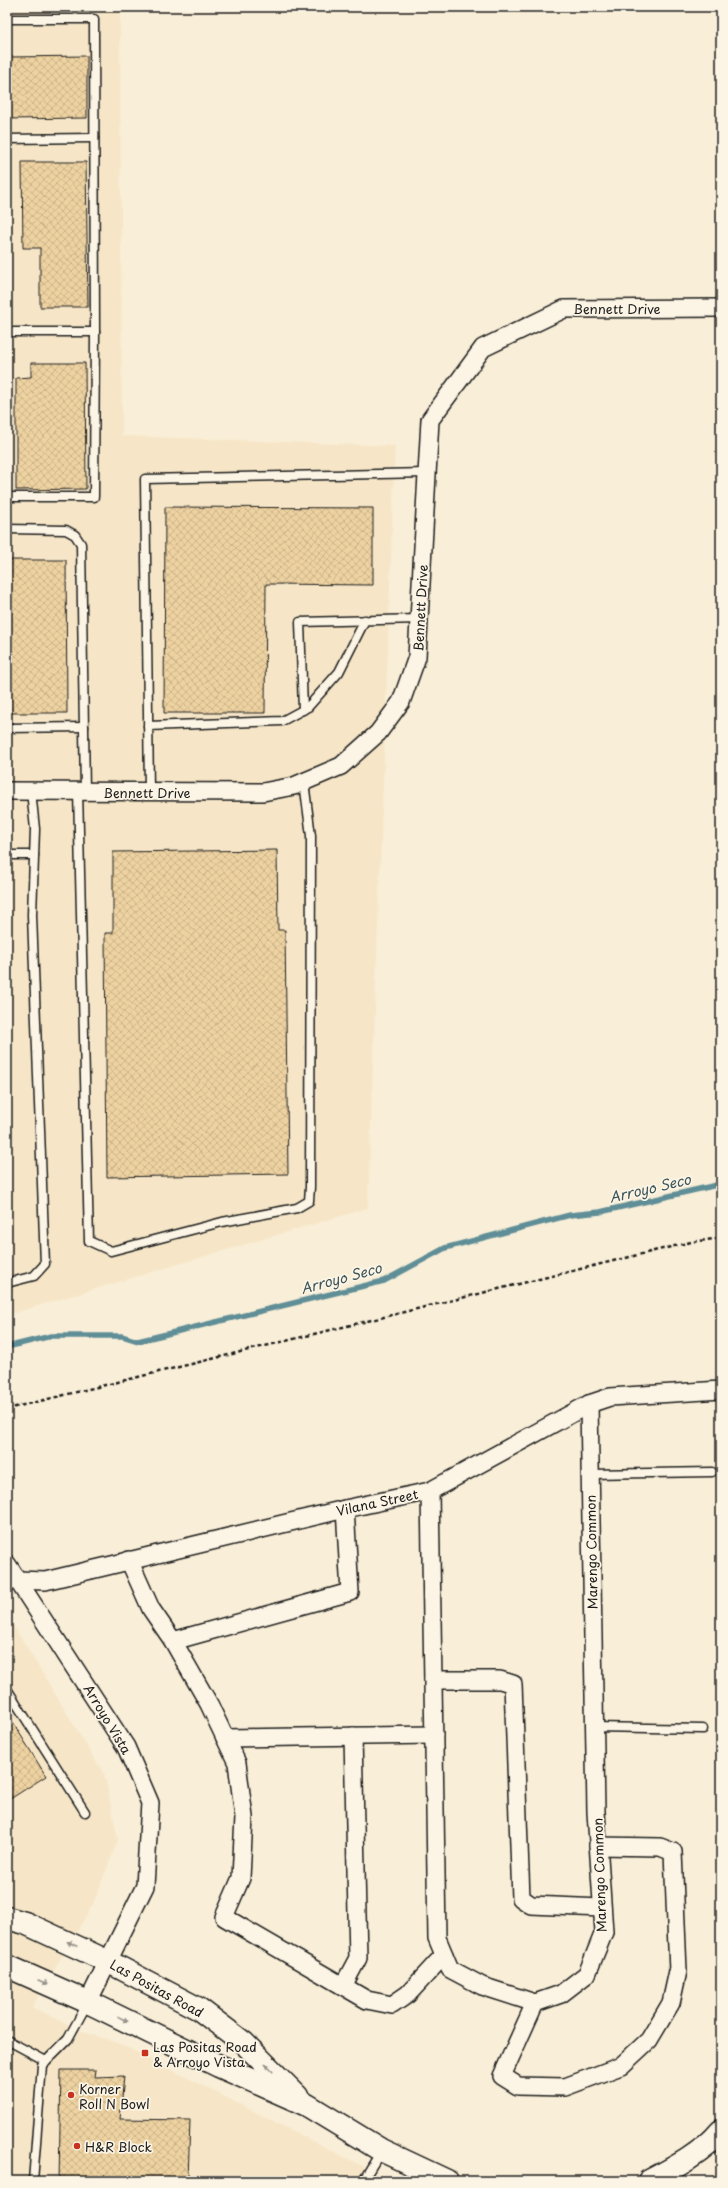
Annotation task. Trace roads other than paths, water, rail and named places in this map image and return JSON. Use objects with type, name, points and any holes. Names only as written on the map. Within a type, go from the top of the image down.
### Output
[{"type":"main road","name":"Las Positas Road","points":[[7,1918],[25,1923],[107,1961],[199,2009],[244,2043],[307,2105]]},
{"type":"main road","name":"Las Positas Road","points":[[7,1966],[88,2002],[219,2066],[307,2105],[381,2150],[448,2181]]},
{"type":"main road","points":[[649,2181],[677,2167],[715,2138],[721,2131]]},
{"type":"street","name":"Bennett Drive","points":[[7,791],[263,792],[294,786],[341,766],[378,733],[402,702],[417,657],[430,420],[482,348],[564,308],[721,308]]},
{"type":"street","name":"Vilana Street","points":[[14,1582],[45,1581],[345,1509],[430,1491],[588,1404],[610,1397],[721,1390]]},
{"type":"street","name":"Marengo Common","points":[[535,2003],[561,1994],[587,1974],[604,1932],[598,1846],[594,1727],[588,1404]]},
{"type":"street","points":[[430,1491],[437,1938],[450,1969],[482,1986],[535,2003],[502,2076],[518,2086],[565,2087],[620,2066],[649,2040],[671,2003],[678,1971],[673,1852],[660,1847],[598,1846]]},
{"type":"street","points":[[173,1640],[350,1592],[345,1509]]},
{"type":"street","points":[[129,1560],[151,1609],[173,1640],[208,1704],[237,1763],[244,1817],[241,1878],[224,1917],[367,2000],[392,2005],[408,1994],[444,1955]]},
{"type":"street","name":"Arroyo Vista","points":[[7,1564],[14,1582],[92,1692],[126,1746],[150,1803],[145,1886],[88,2002]]},
{"type":"street","points":[[433,1680],[500,1680],[513,1684],[521,1898],[531,1905],[602,1908]]},
{"type":"street","points":[[225,1738],[434,1735]]},
{"type":"street","points":[[343,1986],[358,1958],[353,1736]]},
{"type":"lane","points":[[7,19],[94,19],[95,332],[94,497],[7,497]]},
{"type":"lane","points":[[7,139],[94,138]]},
{"type":"lane","points":[[7,332],[95,332]]},
{"type":"lane","points":[[149,792],[145,480],[427,474]]},
{"type":"lane","points":[[7,529],[66,530],[75,535],[81,544],[84,727],[81,791],[89,1241],[111,1251],[222,1222],[297,1208],[309,1201],[311,836],[304,782]]},
{"type":"lane","points":[[302,710],[300,622],[420,619]]},
{"type":"lane","points":[[148,726],[282,721],[302,710],[339,672],[366,620]]},
{"type":"lane","points":[[7,728],[84,727]]},
{"type":"lane","points":[[7,1282],[34,1276],[45,1264],[32,915],[35,829],[31,791]]},
{"type":"lane","points":[[7,855],[34,855]]},
{"type":"lane","points":[[590,1474],[712,1472]]},
{"type":"lane","points":[[7,1689],[85,1812]]},
{"type":"lane","points":[[594,1727],[703,1729]]},
{"type":"lane","points":[[33,2181],[42,2065],[68,2039],[88,2002]]},
{"type":"lane","points":[[7,2040],[46,2061]]},
{"type":"lane","points":[[363,2181],[381,2150]]},
{"type":"waterway","name":"Arroyo Seco","points":[[7,1347],[51,1336],[122,1336],[138,1341],[384,1281],[445,1248],[570,1215],[600,1212],[721,1184]]},
{"type":"place","name":"Las Positas Road & Arroyo Vista","points":[[145,2053]]},
{"type":"place","name":"Korner Roll N Bowl","points":[[71,2095]]},
{"type":"place","name":"H&R Block","points":[[77,2146]]}]
